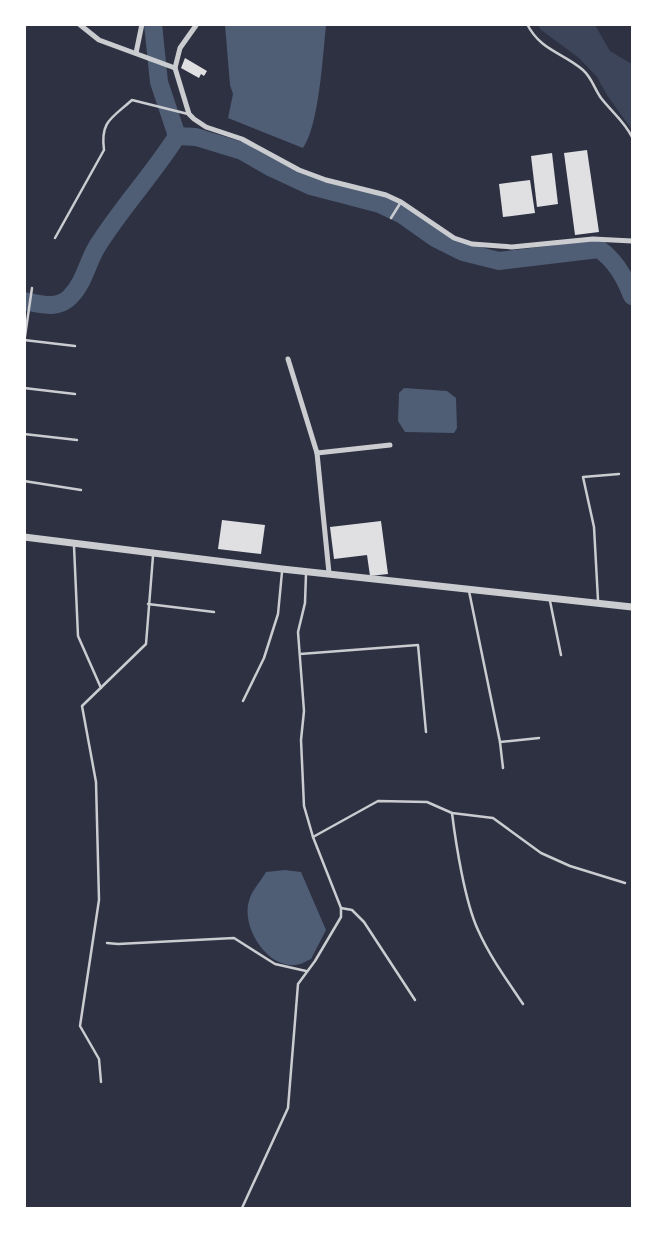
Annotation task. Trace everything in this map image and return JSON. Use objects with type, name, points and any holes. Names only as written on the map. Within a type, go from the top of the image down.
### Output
[{"type":"street","points":[[79,24],[99,40],[172,67]]},
{"type":"street","points":[[136,53],[142,24]]},
{"type":"street","points":[[197,24],[180,48],[172,67],[187,114],[206,127],[242,139],[299,170],[326,180],[386,195],[454,237],[472,244],[512,247],[593,239],[632,241]]},
{"type":"street","points":[[288,359],[317,453],[329,573]]},
{"type":"street","points":[[317,453],[390,445]]},
{"type":"street","points":[[24,537],[282,569],[632,607]]},
{"type":"lane","points":[[527,24],[544,47],[586,73],[595,84],[598,95],[632,137]]},
{"type":"lane","points":[[55,238],[104,150],[102,136],[105,124],[132,100],[187,114]]},
{"type":"lane","points":[[391,218],[401,202]]},
{"type":"lane","points":[[32,288],[25,341],[75,346]]},
{"type":"lane","points":[[24,388],[75,394]]},
{"type":"lane","points":[[24,434],[77,440]]},
{"type":"lane","points":[[598,604],[594,527],[583,477],[619,474]]},
{"type":"lane","points":[[24,481],[81,490]]},
{"type":"lane","points":[[74,543],[78,636],[100,688]]},
{"type":"lane","points":[[101,1082],[99,1059],[80,1026],[99,900],[96,782],[82,706],[146,644],[153,552]]},
{"type":"lane","points":[[243,701],[264,658],[278,614],[282,569]]},
{"type":"lane","points":[[242,1209],[288,1108],[298,984],[341,917],[341,908],[313,837],[304,806],[301,740],[303,711],[298,632],[305,603],[306,570]]},
{"type":"lane","points":[[469,588],[503,768]]},
{"type":"lane","points":[[550,598],[561,655]]},
{"type":"lane","points":[[148,604],[214,612]]},
{"type":"lane","points":[[300,654],[418,645],[426,732]]},
{"type":"lane","points":[[500,742],[539,738]]},
{"type":"lane","points":[[313,837],[379,801],[427,802],[452,813],[493,818],[541,853],[570,866],[625,883]]},
{"type":"lane","points":[[452,813],[455,841],[476,928],[523,1004]]},
{"type":"lane","points":[[341,908],[352,910],[364,922],[415,1000]]},
{"type":"lane","points":[[107,943],[234,938],[275,964],[306,971]]},
{"type":"shaded area","points":[[225,25],[326,25],[317,107],[303,148],[228,118],[233,94]]},
{"type":"shaded area","points":[[538,25],[595,25],[610,51],[632,64],[632,130],[597,77],[579,58]]},
{"type":"shaded area","points":[[404,388],[447,391],[456,398],[457,428],[454,433],[405,432],[398,421],[399,393]]},
{"type":"shaded area","points":[[266,872],[301,872],[326,930],[311,959],[297,965],[285,964],[266,953],[258,944],[249,922],[250,897]]},
{"type":"building","points":[[185,58],[207,71],[204,76],[201,74],[199,78],[181,68]]},
{"type":"building","points":[[587,150],[599,232],[575,235],[564,153]]},
{"type":"building","points":[[552,153],[558,204],[537,207],[531,156]]},
{"type":"building","points":[[530,180],[535,213],[503,217],[499,184]]},
{"type":"building","points":[[222,520],[265,525],[261,554],[218,549]]},
{"type":"building","points":[[381,521],[388,574],[370,576],[367,555],[334,559],[330,527]]},
{"type":"waterway","points":[[153,24],[159,82],[177,136]]},
{"type":"waterway","points":[[177,136],[196,137],[242,151],[311,186],[380,204],[463,252],[499,261],[599,249],[619,270],[632,296]]},
{"type":"waterway","points":[[24,301],[54,305],[70,297],[107,231],[177,136]]}]
